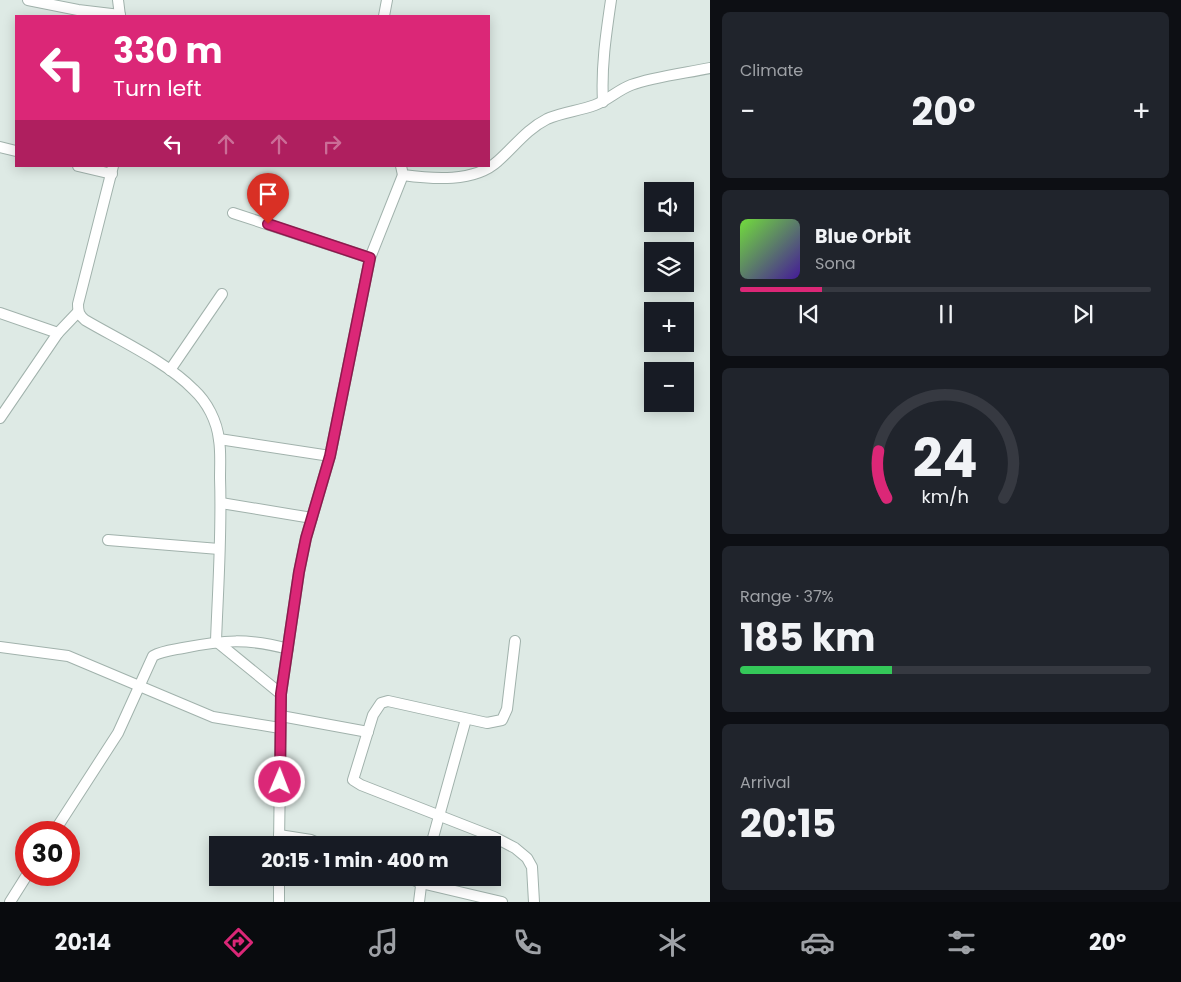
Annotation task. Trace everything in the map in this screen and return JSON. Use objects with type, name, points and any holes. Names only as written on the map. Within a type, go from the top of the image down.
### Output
[{"type":"street","points":[[28,0],[113,15]]},
{"type":"street","points":[[118,0],[120,15]]},
{"type":"street","points":[[384,15],[387,0]]},
{"type":"street","points":[[603,102],[604,48],[611,0]]},
{"type":"street","points":[[279,836],[281,694],[299,572],[330,456],[370,258],[402,171],[452,177],[472,175],[485,171],[527,133],[545,120],[603,102],[632,85],[710,68]]},
{"type":"street","points":[[0,148],[15,151]]},
{"type":"street","points":[[87,167],[113,170],[78,304],[80,316],[170,370],[195,391],[214,419],[219,438],[221,503],[216,641]]},
{"type":"street","points":[[233,213],[370,258]]},
{"type":"street","points":[[170,370],[222,294]]},
{"type":"street","points":[[0,312],[58,333]]},
{"type":"street","points":[[0,418],[58,333],[78,312]]},
{"type":"street","points":[[219,438],[330,456]]},
{"type":"street","points":[[221,503],[312,518]]},
{"type":"street","points":[[108,540],[219,549]]},
{"type":"street","points":[[61,821],[118,733],[150,662],[157,654],[216,641],[254,642],[288,649]]},
{"type":"street","points":[[216,641],[281,694]]},
{"type":"street","points":[[515,641],[507,709],[502,720],[486,722],[388,701],[381,703],[375,709],[353,780],[356,783],[500,840],[528,858],[532,867],[534,902]]},
{"type":"street","points":[[0,647],[68,656],[213,717],[280,728]]},
{"type":"street","points":[[281,716],[368,732]]},
{"type":"street","points":[[433,836],[466,719]]},
{"type":"street","points":[[10,902],[20,886]]},
{"type":"street","points":[[279,886],[279,902]]},
{"type":"street","points":[[418,902],[421,886]]},
{"type":"street","points":[[444,886],[502,902]]},
{"type":"route","points":[[268,224],[370,258],[330,456],[306,538],[299,572],[281,694],[280,782]]}]
